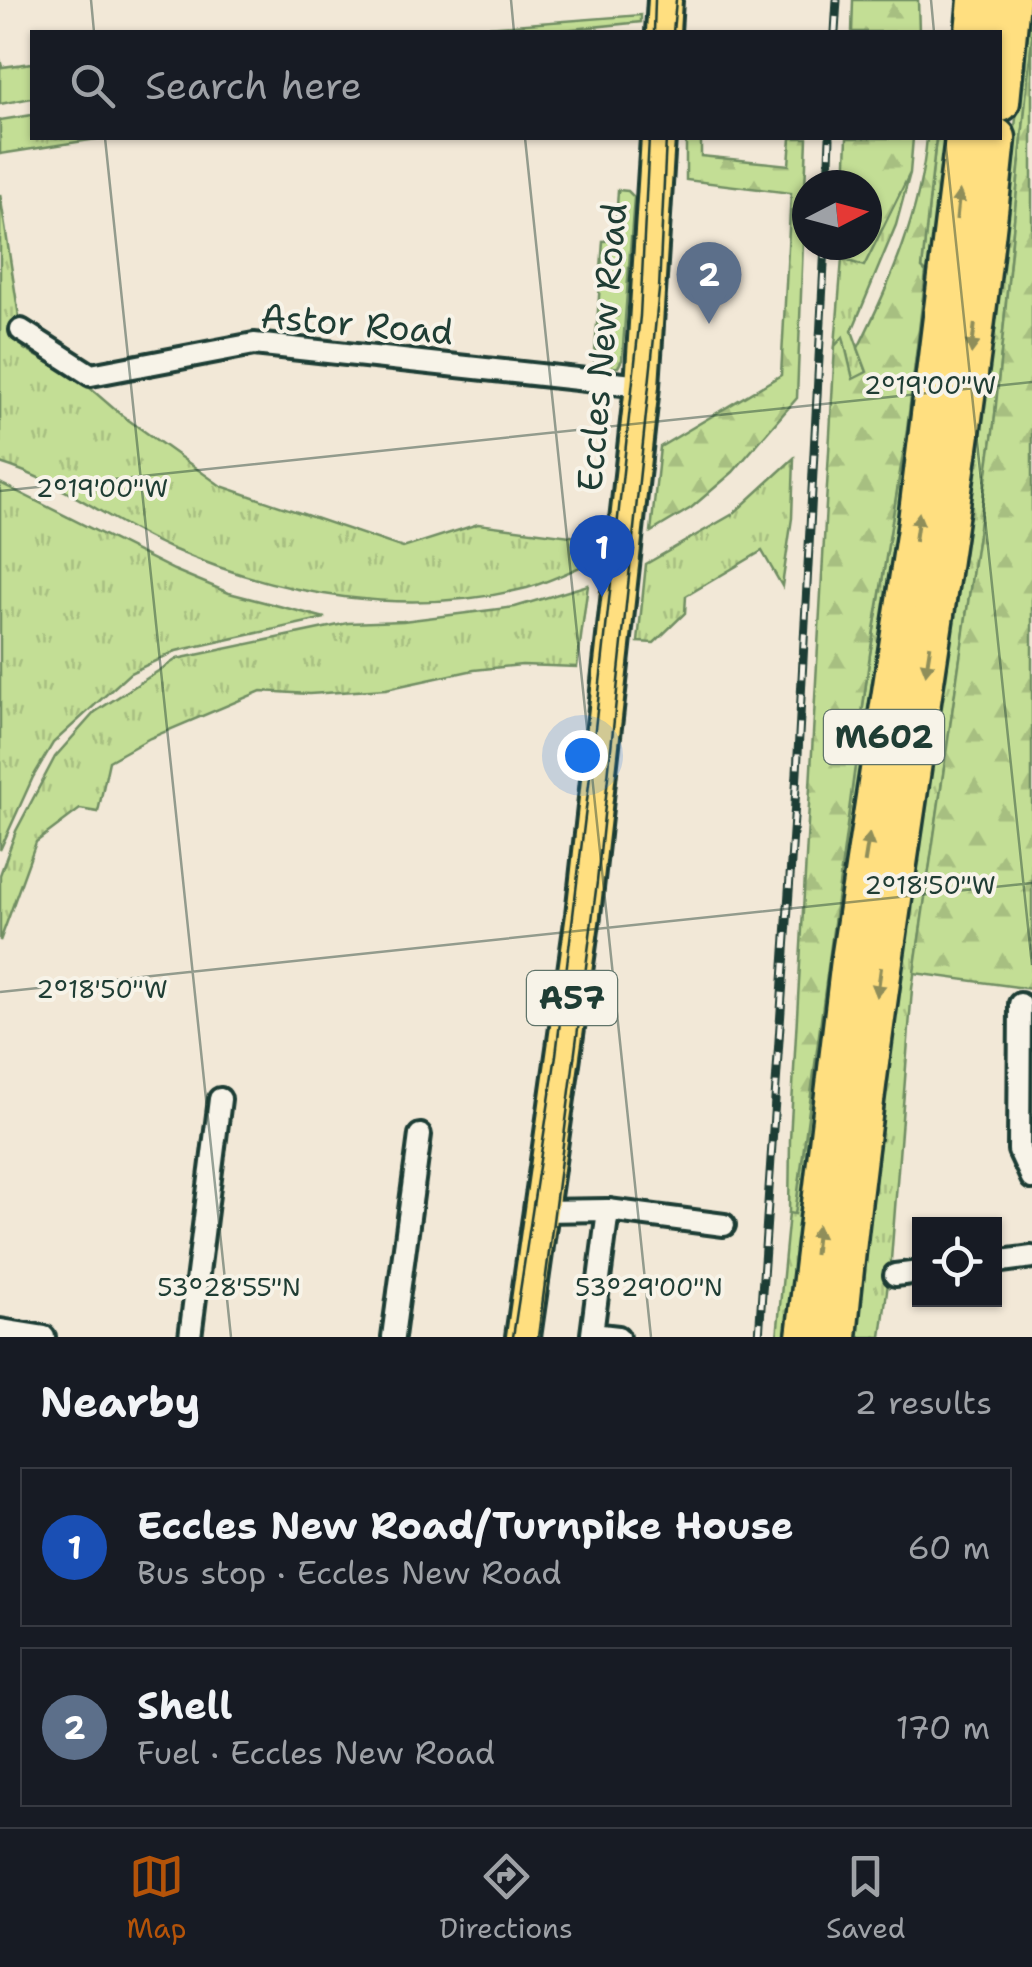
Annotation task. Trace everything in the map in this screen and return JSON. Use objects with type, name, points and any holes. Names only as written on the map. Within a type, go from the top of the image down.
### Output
[{"type":"highway","points":[[975,30],[978,0]]},
{"type":"highway","points":[[1002,82],[1010,0]]},
{"type":"highway","name":"M602","points":[[806,1337],[851,960],[920,510],[965,140]]},
{"type":"highway","name":"M602","points":[[837,1337],[884,944],[946,540],[996,140]]},
{"type":"main road","points":[[663,30],[665,0]]},
{"type":"main road","name":"Eccles New Road","points":[[523,1337],[584,914],[642,386],[658,140]]},
{"type":"street","name":"Astor Road","points":[[21,330],[91,374],[254,344],[642,386]]},
{"type":"street","points":[[1020,1004],[1019,1150],[1032,1178]]},
{"type":"street","points":[[190,1337],[220,1099]]},
{"type":"street","points":[[393,1337],[420,1136]]},
{"type":"street","points":[[608,1210],[592,1334],[618,1337]]},
{"type":"street","points":[[540,1211],[608,1210],[724,1225]]},
{"type":"street","points":[[1002,1261],[1032,1257]]},
{"type":"street","points":[[895,1275],[912,1273]]},
{"type":"street","points":[[0,1330],[44,1337]]},
{"type":"green space","points":[[853,0],[918,0],[919,30],[852,30]]},
{"type":"green space","points":[[1029,0],[1032,37],[994,425],[912,989],[891,1260],[881,1337],[856,1337],[898,993],[980,445]]},
{"type":"green space","points":[[641,15],[641,22],[563,30],[448,30]]},
{"type":"green space","points":[[1032,37],[1032,989],[914,973],[994,425]]},
{"type":"green space","points":[[0,59],[2,67],[30,63],[30,98],[0,104]]},
{"type":"green space","points":[[30,115],[30,140],[90,140],[0,154],[0,120]]},
{"type":"green space","points":[[686,140],[701,140],[701,156],[789,165],[791,140],[807,140],[806,170],[792,170],[792,260],[802,260],[797,398],[733,472],[691,508],[651,532],[660,447],[781,375],[791,193],[686,180]]},
{"type":"green space","points":[[847,140],[913,140],[910,173],[882,230],[882,170],[846,170]]},
{"type":"green space","points":[[927,140],[936,140],[922,268],[926,272],[907,430],[870,654],[795,1214],[789,1213],[790,1140],[835,346],[843,337],[853,379],[867,372],[858,348],[903,246]]},
{"type":"green space","points":[[936,140],[946,140],[910,438],[823,1036],[787,1337],[777,1337],[789,1213],[795,1213],[870,654],[907,430],[926,272],[922,268]]},
{"type":"green space","points":[[910,173],[882,259],[882,229]]},
{"type":"green space","points":[[618,190],[628,191],[634,197],[622,360],[618,367],[597,369],[594,366],[603,241],[615,240]]},
{"type":"green space","points":[[0,194],[24,349],[83,382],[120,414],[221,486],[403,548],[478,524],[594,539],[591,562],[535,586],[482,597],[391,601],[301,590],[213,565],[170,548],[44,480],[0,463]]},
{"type":"green space","points":[[842,260],[864,265],[866,260],[881,260],[852,331],[867,372],[853,380],[843,338],[835,346]]},
{"type":"green space","points":[[845,260],[867,260],[864,266]]},
{"type":"green space","points":[[794,458],[792,518],[782,586],[762,551],[686,596],[685,613],[654,643],[638,642],[646,564],[733,514]]},
{"type":"green space","points":[[0,483],[174,570],[229,593],[325,618],[176,651],[130,673],[53,743],[0,850]]},
{"type":"green space","points":[[588,585],[577,667],[522,665],[474,670],[386,689],[309,694],[261,691],[150,738],[109,761],[98,812],[80,809],[36,842],[0,941],[0,875],[16,831],[55,757],[95,712],[177,659],[348,623],[403,621],[515,607]]},
{"type":"tram line","points":[[654,30],[655,0]]},
{"type":"tram line","points":[[673,30],[676,0]]},
{"type":"tram line","points":[[513,1337],[556,1055],[589,784],[640,316],[649,140]]},
{"type":"tram line","points":[[538,1337],[597,882],[659,290],[666,140]]},
{"type":"railway","points":[[835,30],[837,0]]},
{"type":"railway","points":[[829,170],[830,140]]},
{"type":"railway","points":[[759,1337],[797,773],[824,260]]},
{"type":"place","name":"Shell","points":[[709,324]]},
{"type":"place","name":"Eccles New Road/Turnpike House","points":[[602,597]]}]
